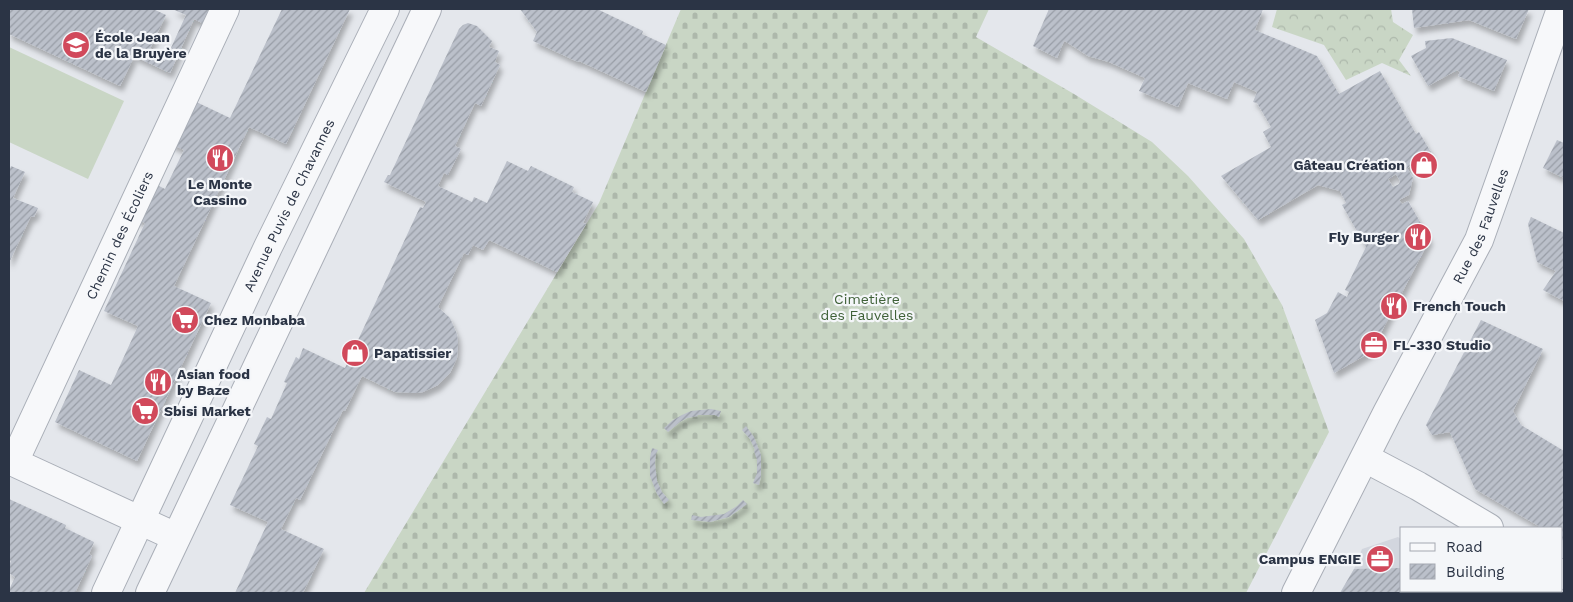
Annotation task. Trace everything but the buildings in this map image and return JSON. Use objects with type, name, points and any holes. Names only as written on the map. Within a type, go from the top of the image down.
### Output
[{"type":"street","name":"Chemin des Écoliers","points":[[11,461],[225,9]]},
{"type":"street","name":"Avenue Puvis de Chavannes","points":[[106,593],[268,247],[385,9]]},
{"type":"street","points":[[150,593],[427,9]]},
{"type":"street","name":"Rue des Fauvelles","points":[[1296,593],[1480,240],[1561,9]]},
{"type":"street","points":[[1365,458],[1418,486],[1487,527]]},
{"type":"street","points":[[11,461],[176,537]]},
{"type":"shaded area","name":"Campus ENGIE","points":[[1398,537],[1400,538],[1400,592],[1492,593],[1340,593],[1354,569],[1362,549]]},
{"type":"green space","name":"Cimetière des Fauvelles","points":[[681,9],[989,9],[976,37],[1152,142],[1188,176],[1244,239],[1282,305],[1329,432],[1246,593],[364,593],[599,203]]},
{"type":"green space","points":[[1277,9],[1391,9],[1393,22],[1413,35],[1399,60],[1411,76],[1382,63],[1346,80],[1324,45],[1272,27]]},
{"type":"green space","points":[[9,47],[124,101],[88,179],[9,142]]},
{"type":"place","name":"École Jean de la Bruyère","points":[[76,45]]},
{"type":"place","name":"Le Monte Cassino","points":[[220,158]]},
{"type":"place","name":"Gâteau Création","points":[[1424,165]]},
{"type":"place","name":"Fly Burger","points":[[1418,237]]},
{"type":"place","name":"French Touch","points":[[1394,306]]},
{"type":"place","name":"Chez Monbaba","points":[[185,320]]},
{"type":"place","name":"FL-330 Studio","points":[[1374,345]]},
{"type":"place","name":"Papatissier","points":[[355,353]]},
{"type":"place","name":"Asian food by Baze","points":[[158,382]]},
{"type":"place","name":"Sbisi Market","points":[[145,411]]},
{"type":"place","name":"Campus ENGIE","points":[[1380,559]]}]
